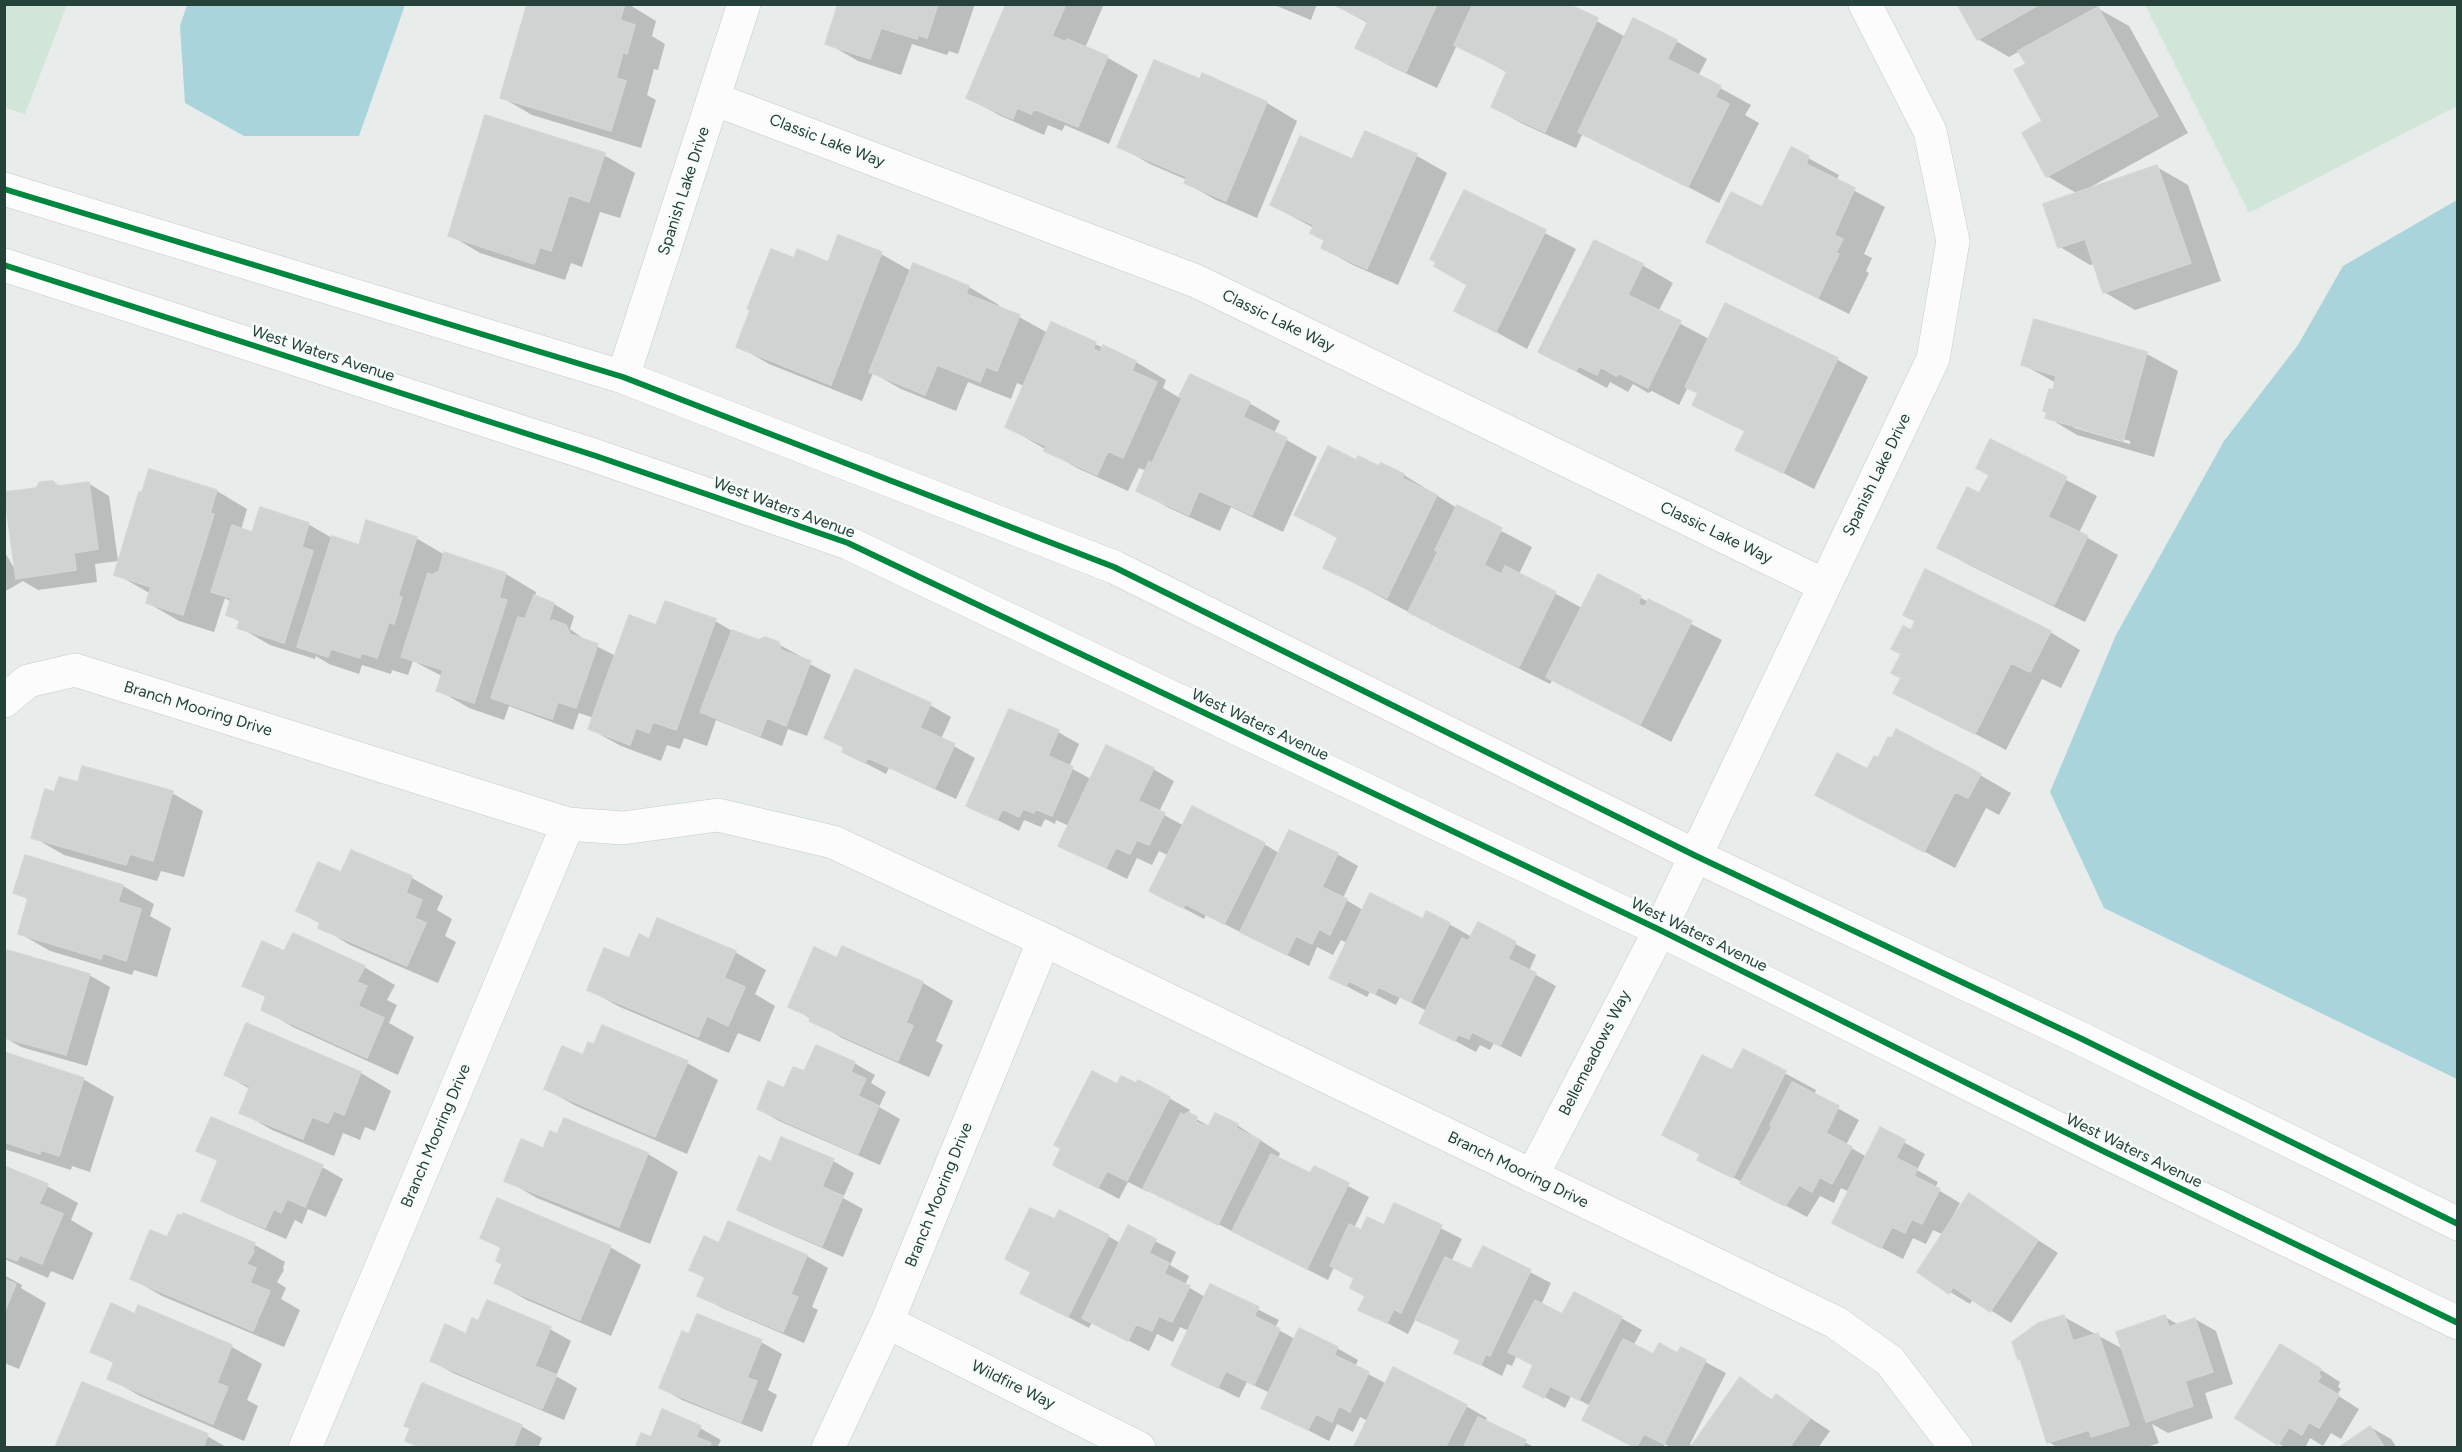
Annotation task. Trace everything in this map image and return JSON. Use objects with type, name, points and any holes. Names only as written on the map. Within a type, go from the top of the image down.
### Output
[{"type":"street","name":"Spanish Lake Drive","points":[[623,377],[744,4]]},
{"type":"street","name":"Spanish Lake Drive","points":[[1660,930],[1933,359],[1953,241],[1930,130],[1865,4]]},
{"type":"street","name":"Classic Lake Way","points":[[714,99],[1196,281],[1824,585]]},
{"type":"street","points":[[4,189],[623,377],[1114,567],[1696,855],[2082,1039],[2457,1224]]},
{"type":"street","name":"West Waters Avenue","points":[[4,265],[596,456],[848,543],[1660,930],[2101,1150],[2457,1323]]},
{"type":"street","name":"Branch Mooring Drive","points":[[4,701],[28,681],[75,670],[568,824],[623,828],[718,815],[833,842],[1044,940],[1835,1322],[1890,1361],[1956,1448]]},
{"type":"street","name":"Branch Mooring Drive","points":[[304,1448],[568,824]]},
{"type":"street","name":"Bellemeadows Way","points":[[1532,1176],[1660,930]]},
{"type":"street","name":"Branch Mooring Drive","points":[[828,1448],[887,1322],[1044,940]]},
{"type":"street","name":"Wildfire Way","points":[[887,1322],[1139,1448]]},
{"type":"green space","points":[[5,4],[67,5],[25,114],[5,108]]},
{"type":"green space","points":[[2145,5],[2457,5],[2457,106],[2249,213]]},
{"type":"water","points":[[187,4],[405,5],[359,136],[244,136],[185,103],[180,26]]},
{"type":"water","points":[[2457,200],[2457,1079],[2104,908],[2050,792],[2116,635],[2224,441],[2298,345],[2343,266]]},
{"type":"building","points":[[527,4],[625,4],[620,20],[635,25],[627,54],[623,52],[616,78],[626,81],[611,131],[500,98]]},
{"type":"building","points":[[838,4],[938,4],[927,38],[918,35],[917,39],[881,28],[870,59],[825,44]]},
{"type":"building","points":[[1006,4],[1066,4],[1052,36],[1066,42],[1067,39],[1108,56],[1078,127],[1034,109],[1031,114],[1017,108],[1013,119],[966,98]]},
{"type":"building","points":[[1332,4],[1437,4],[1406,72],[1355,48],[1368,21]]},
{"type":"building","points":[[1473,4],[1568,4],[1598,18],[1545,132],[1491,107],[1507,71],[1454,45]]},
{"type":"building","points":[[1957,4],[2040,4],[1977,40]]},
{"type":"building","points":[[2098,7],[2158,116],[2046,177],[2022,133],[2042,121],[2014,70],[2026,64],[2018,51]]},
{"type":"building","points":[[1633,18],[1677,40],[1667,59],[1721,86],[1715,97],[1729,104],[1688,187],[1578,132]]},
{"type":"building","points":[[1154,60],[1200,79],[1202,73],[1267,102],[1226,201],[1184,183],[1187,177],[1117,147]]},
{"type":"building","points":[[485,115],[605,153],[589,202],[569,195],[551,251],[540,247],[534,264],[448,236]]},
{"type":"building","points":[[1365,131],[1417,154],[1367,269],[1321,248],[1324,240],[1310,233],[1314,225],[1270,205],[1300,136],[1352,159]]},
{"type":"building","points":[[1791,147],[1809,156],[1806,164],[1855,188],[1834,235],[1843,239],[1836,253],[1839,254],[1818,298],[1706,242],[1731,192],[1762,207]]},
{"type":"building","points":[[2157,165],[2191,263],[2103,293],[2085,239],[2058,248],[2043,204]]},
{"type":"building","points":[[1464,190],[1546,230],[1496,332],[1454,311],[1467,285],[1434,266],[1436,262],[1430,259]]},
{"type":"building","points":[[838,235],[882,252],[831,385],[736,347],[750,310],[747,309],[771,249],[794,258],[797,249],[828,262]]},
{"type":"building","points":[[1594,240],[1643,264],[1628,295],[1681,321],[1648,388],[1620,374],[1616,376],[1601,367],[1597,375],[1579,366],[1576,371],[1538,352]]},
{"type":"building","points":[[913,263],[969,286],[966,294],[1020,315],[997,371],[986,367],[980,382],[937,365],[925,395],[869,372]]},
{"type":"building","points":[[1725,303],[1838,358],[1783,473],[1735,450],[1745,431],[1692,405],[1698,393],[1685,387]]},
{"type":"building","points":[[2034,319],[2147,352],[2123,441],[2045,418],[2047,412],[2043,411],[2049,389],[2053,390],[2056,376],[2021,365]]},
{"type":"building","points":[[1051,322],[1096,342],[1093,349],[1100,352],[1103,345],[1136,361],[1132,371],[1157,382],[1123,458],[1108,451],[1097,475],[1044,451],[1046,446],[1005,427]]},
{"type":"building","points":[[1190,374],[1250,402],[1243,417],[1287,438],[1252,515],[1199,491],[1189,515],[1136,491],[1149,461],[1152,463],[1182,398],[1179,396]]},
{"type":"building","points":[[1990,439],[2067,477],[2048,517],[2088,536],[2054,605],[1937,548],[1967,487],[1979,493],[1989,475],[1976,468]]},
{"type":"building","points":[[1328,446],[1356,460],[1358,456],[1379,466],[1381,463],[1404,474],[1402,478],[1437,495],[1387,598],[1323,568],[1338,537],[1294,515]]},
{"type":"building","points":[[149,469],[217,490],[210,513],[214,514],[183,615],[146,603],[151,587],[114,575],[139,492],[142,492]]},
{"type":"building","points":[[53,481],[58,486],[89,482],[98,549],[74,553],[76,570],[16,579],[4,492],[36,488],[40,482]]},
{"type":"building","points":[[1457,505],[1502,528],[1484,565],[1501,574],[1505,566],[1556,592],[1519,667],[1408,612],[1438,552],[1435,550]]},
{"type":"building","points":[[260,507],[309,523],[302,547],[313,551],[284,643],[237,628],[240,620],[226,615],[231,598],[211,592],[232,525],[252,532]]},
{"type":"building","points":[[366,520],[417,537],[398,596],[402,597],[394,624],[389,622],[377,658],[361,653],[360,658],[331,649],[328,657],[297,647],[332,536],[359,545]]},
{"type":"building","points":[[444,552],[506,573],[499,598],[507,600],[474,703],[436,691],[443,670],[401,657],[428,573],[432,575],[439,571]]},
{"type":"building","points":[[1925,569],[2051,631],[2030,672],[2011,663],[1975,734],[1893,693],[1901,678],[1891,673],[1901,654],[1891,649],[1903,626],[1911,630],[1915,621],[1903,615]]},
{"type":"building","points":[[1598,574],[1641,596],[1638,604],[1645,607],[1648,599],[1692,621],[1640,725],[1546,677]]},
{"type":"building","points":[[534,595],[554,603],[548,623],[553,620],[566,625],[570,634],[598,644],[576,708],[558,702],[552,719],[491,698],[518,617],[525,619]]},
{"type":"building","points":[[665,601],[716,619],[676,730],[653,722],[649,733],[636,728],[630,745],[588,729],[629,615],[656,625]]},
{"type":"building","points":[[732,630],[759,640],[765,637],[779,642],[781,650],[811,661],[786,726],[767,718],[760,736],[700,712]]},
{"type":"building","points":[[855,669],[931,703],[920,728],[955,744],[935,788],[868,758],[865,763],[842,752],[844,747],[824,738]]},
{"type":"building","points":[[1009,709],[1059,730],[1048,756],[1073,767],[1052,816],[1035,809],[1034,813],[1023,809],[1019,817],[1003,809],[997,820],[966,806]]},
{"type":"building","points":[[1896,729],[1981,774],[1968,798],[1955,792],[1924,852],[1815,795],[1837,753],[1867,769],[1874,756],[1878,758],[1888,737],[1892,738]]},
{"type":"building","points":[[1106,745],[1154,768],[1138,801],[1165,813],[1149,845],[1137,840],[1130,854],[1116,848],[1106,868],[1058,846]]},
{"type":"building","points":[[82,766],[173,791],[153,861],[130,854],[126,865],[31,838],[45,789],[54,792],[59,777],[78,782]]},
{"type":"building","points":[[1192,806],[1265,843],[1224,924],[1185,904],[1183,908],[1149,891]]},
{"type":"building","points":[[1289,830],[1338,853],[1322,887],[1347,899],[1330,935],[1319,929],[1312,944],[1296,936],[1287,955],[1240,932]]},
{"type":"building","points":[[351,850],[412,876],[406,893],[422,900],[415,918],[426,923],[407,966],[318,928],[320,922],[296,911],[318,862],[341,872]]},
{"type":"building","points":[[25,855],[123,885],[118,902],[141,909],[126,961],[103,953],[101,959],[18,934],[28,898],[13,893]]},
{"type":"building","points":[[1370,893],[1423,919],[1426,911],[1450,923],[1411,1002],[1378,987],[1375,994],[1349,981],[1346,986],[1329,978]]},
{"type":"building","points":[[657,918],[736,951],[724,978],[745,987],[728,1026],[707,1016],[698,1037],[587,990],[604,948],[629,958],[639,934],[649,939]]},
{"type":"building","points":[[1478,922],[1516,942],[1508,959],[1536,973],[1500,1046],[1472,1032],[1469,1039],[1458,1034],[1455,1041],[1419,1023],[1462,938],[1468,941]]},
{"type":"building","points":[[293,933],[365,966],[357,982],[367,986],[358,1006],[384,1018],[367,1058],[261,1010],[266,996],[242,986],[262,941],[284,951]]},
{"type":"building","points":[[842,946],[923,982],[906,1023],[913,1026],[898,1061],[809,1021],[811,1017],[788,1007],[814,947],[837,958]]},
{"type":"building","points":[[7,950],[90,974],[66,1055],[4,1038],[4,959]]},
{"type":"building","points":[[246,1023],[361,1072],[344,1115],[334,1111],[328,1123],[312,1117],[303,1139],[239,1113],[250,1086],[224,1075]]},
{"type":"building","points":[[602,1025],[688,1061],[655,1137],[544,1089],[562,1046],[583,1055],[588,1042],[594,1044]]},
{"type":"building","points":[[816,1045],[855,1062],[851,1072],[866,1079],[858,1096],[879,1106],[858,1154],[757,1109],[768,1081],[784,1088],[793,1067],[804,1071]]},
{"type":"building","points":[[1743,1049],[1786,1071],[1733,1178],[1697,1160],[1700,1154],[1662,1135],[1702,1055],[1732,1070]]},
{"type":"building","points":[[4,1052],[84,1078],[59,1156],[41,1150],[40,1154],[4,1142]]},
{"type":"building","points":[[1092,1071],[1117,1084],[1121,1076],[1136,1083],[1138,1080],[1170,1097],[1127,1181],[1107,1171],[1098,1188],[1053,1165],[1061,1148],[1054,1145]]},
{"type":"building","points":[[1792,1082],[1839,1106],[1826,1133],[1852,1147],[1832,1184],[1820,1177],[1812,1192],[1799,1185],[1785,1206],[1740,1183],[1772,1127],[1770,1125]]},
{"type":"building","points":[[1188,1112],[1197,1117],[1196,1122],[1208,1127],[1215,1113],[1238,1124],[1236,1128],[1260,1140],[1218,1225],[1143,1188],[1181,1113],[1184,1115]]},
{"type":"building","points":[[211,1117],[323,1165],[305,1207],[287,1199],[281,1213],[274,1209],[265,1228],[201,1201],[218,1160],[196,1151]]},
{"type":"building","points":[[564,1118],[648,1153],[619,1227],[504,1181],[521,1139],[543,1148],[550,1131],[557,1134]]},
{"type":"building","points":[[1880,1127],[1905,1140],[1896,1158],[1918,1169],[1914,1176],[1940,1189],[1922,1224],[1912,1219],[1905,1233],[1892,1227],[1881,1248],[1832,1223]]},
{"type":"building","points":[[781,1137],[834,1159],[822,1187],[843,1196],[822,1246],[737,1210],[759,1156],[771,1162]]},
{"type":"building","points":[[1271,1154],[1310,1173],[1314,1166],[1349,1183],[1307,1269],[1232,1231]]},
{"type":"building","points":[[4,1166],[48,1184],[39,1204],[63,1214],[42,1264],[20,1255],[17,1261],[4,1256]]},
{"type":"building","points":[[1969,1193],[2038,1240],[1990,1312],[1953,1287],[1949,1294],[1917,1272]]},
{"type":"building","points":[[497,1198],[611,1246],[580,1320],[494,1283],[502,1264],[496,1261],[501,1247],[480,1238]]},
{"type":"building","points":[[1394,1203],[1442,1225],[1401,1313],[1394,1309],[1387,1323],[1358,1310],[1365,1296],[1350,1288],[1354,1278],[1330,1266],[1349,1224],[1361,1230],[1367,1217],[1384,1225]]},
{"type":"building","points":[[1030,1208],[1055,1219],[1059,1210],[1109,1235],[1068,1317],[1020,1293],[1031,1272],[1005,1259]]},
{"type":"building","points":[[183,1213],[255,1243],[254,1252],[246,1264],[256,1268],[250,1283],[270,1291],[253,1331],[130,1279],[150,1230],[167,1237],[178,1214],[182,1216]]},
{"type":"building","points":[[728,1221],[807,1255],[791,1294],[798,1297],[783,1332],[697,1296],[705,1277],[689,1270],[704,1236],[719,1243]]},
{"type":"building","points":[[1128,1225],[1156,1239],[1149,1253],[1169,1263],[1164,1274],[1190,1286],[1172,1322],[1159,1316],[1152,1331],[1136,1324],[1128,1341],[1082,1318]]},
{"type":"building","points":[[1483,1246],[1531,1270],[1490,1356],[1486,1354],[1481,1365],[1454,1353],[1460,1340],[1415,1319],[1445,1257],[1471,1269]]},
{"type":"building","points":[[4,1279],[16,1284],[4,1313]]},
{"type":"building","points":[[1210,1284],[1259,1307],[1254,1316],[1280,1329],[1254,1385],[1226,1371],[1218,1388],[1171,1365]]},
{"type":"building","points":[[1574,1292],[1622,1317],[1579,1400],[1550,1386],[1544,1398],[1523,1387],[1533,1365],[1508,1352],[1535,1300],[1562,1314]]},
{"type":"building","points":[[487,1300],[551,1327],[535,1366],[557,1375],[542,1409],[430,1361],[445,1324],[466,1334],[472,1318],[478,1321]]},
{"type":"building","points":[[111,1303],[135,1314],[138,1305],[232,1345],[217,1383],[228,1387],[213,1424],[107,1379],[114,1362],[90,1352]]},
{"type":"building","points":[[697,1314],[762,1340],[747,1378],[757,1381],[741,1422],[659,1388],[682,1331],[689,1334]]},
{"type":"building","points":[[2064,1315],[2073,1341],[2098,1333],[2129,1425],[2091,1437],[2089,1430],[2047,1443],[2020,1358],[2018,1360],[2012,1342],[2038,1323]]},
{"type":"building","points":[[2165,1315],[2169,1327],[2195,1318],[2213,1372],[2185,1381],[2193,1406],[2146,1422],[2116,1332]]},
{"type":"building","points":[[1299,1328],[1338,1347],[1334,1355],[1369,1372],[1350,1412],[1339,1406],[1332,1422],[1316,1414],[1308,1430],[1261,1408]]},
{"type":"building","points":[[1623,1339],[1653,1354],[1659,1343],[1677,1353],[1681,1347],[1706,1360],[1664,1444],[1644,1434],[1636,1448],[1582,1420]]},
{"type":"building","points":[[2280,1344],[2321,1369],[2318,1374],[2321,1376],[2317,1382],[2339,1395],[2319,1428],[2309,1422],[2302,1435],[2289,1427],[2278,1445],[2235,1418]]},
{"type":"building","points":[[1393,1367],[1467,1405],[1445,1448],[1353,1448]]},
{"type":"building","points":[[1740,1377],[1772,1401],[1776,1394],[1810,1418],[1789,1448],[1690,1448]]},
{"type":"building","points":[[82,1382],[208,1434],[203,1448],[55,1447]]},
{"type":"building","points":[[422,1383],[522,1425],[513,1448],[422,1448],[405,1441],[410,1428],[404,1426]]},
{"type":"building","points":[[662,1409],[701,1426],[696,1437],[711,1443],[709,1448],[635,1448],[641,1433],[651,1437]]},
{"type":"building","points":[[1478,1417],[1526,1440],[1522,1448],[1463,1448]]},
{"type":"building","points":[[2370,1426],[2385,1448],[2338,1448]]},
{"type":"cycle path","points":[[4,189],[623,377],[1114,567],[1696,856],[2082,1039],[2458,1224]]},
{"type":"cycle path","points":[[4,265],[596,456],[848,543],[1660,930],[2101,1150],[2458,1323]]}]
